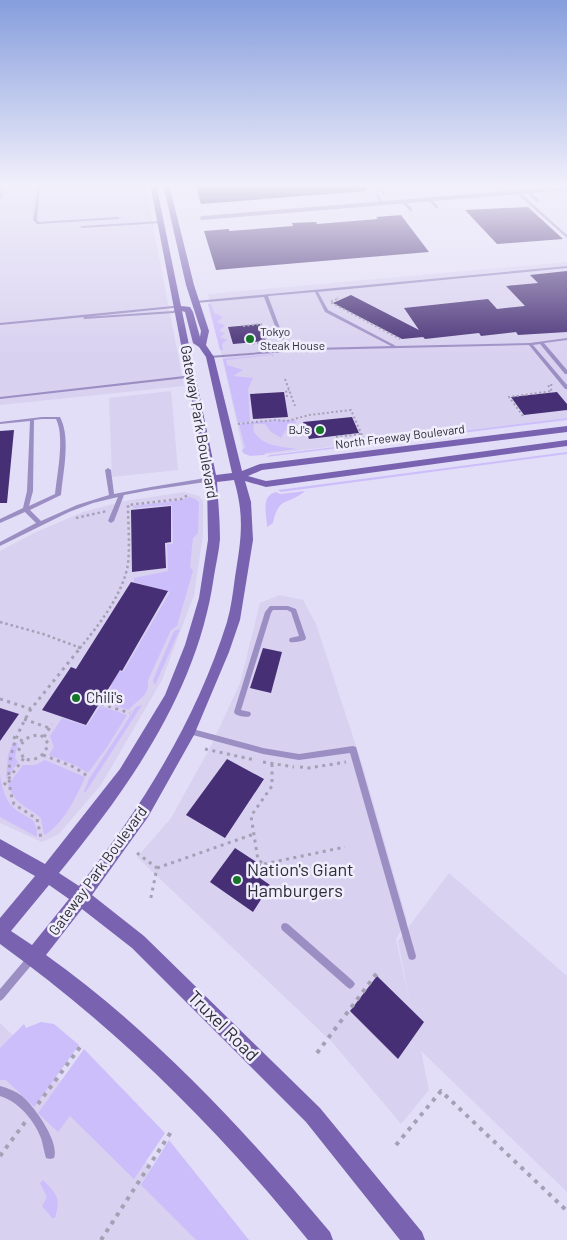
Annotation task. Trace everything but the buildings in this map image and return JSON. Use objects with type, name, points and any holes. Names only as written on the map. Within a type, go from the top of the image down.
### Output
[{"type":"street","name":"Gateway Park Boulevard","points":[[0,932],[78,837],[125,774],[171,697],[191,645],[205,598],[214,540],[212,479],[165,242]]},
{"type":"street","name":"Gateway Park Boulevard","points":[[34,956],[80,898],[143,812],[189,731],[223,652],[234,620],[247,540],[246,502],[210,357],[202,345],[205,331],[181,242]]},
{"type":"street","points":[[179,308],[187,309],[189,312],[196,343],[202,345]]},
{"type":"street","name":"North Freeway Boulevard","points":[[212,479],[238,476],[260,467],[567,429]]},
{"type":"street","name":"North Freeway Boulevard","points":[[238,476],[266,484],[567,443]]},
{"type":"street","name":"Truxel Road","points":[[2,849],[46,874],[138,942],[313,1115],[414,1240]]},
{"type":"street","points":[[0,932],[63,977],[191,1090],[274,1180],[322,1240]]},
{"type":"lane","points":[[196,302],[567,268]]},
{"type":"lane","points":[[316,291],[326,311],[396,347]]},
{"type":"lane","points":[[266,296],[282,339]]},
{"type":"lane","points":[[0,324],[174,312],[179,308]]},
{"type":"lane","points":[[210,357],[286,350],[530,344],[567,339]]},
{"type":"lane","points":[[541,342],[567,372]]},
{"type":"lane","points":[[530,344],[567,388]]},
{"type":"lane","points":[[0,398],[193,376]]},
{"type":"lane","points":[[0,423],[58,418],[62,422],[63,433],[58,495],[0,521]]},
{"type":"lane","points":[[26,509],[30,491],[32,419]]},
{"type":"lane","points":[[108,470],[112,497]]},
{"type":"lane","points":[[0,544],[91,502],[212,479]]},
{"type":"lane","points":[[111,521],[121,495]]},
{"type":"lane","points":[[26,509],[40,524]]},
{"type":"lane","points":[[248,714],[237,712],[268,612],[272,608],[288,608],[294,611],[303,638],[292,640]]},
{"type":"lane","points":[[189,731],[263,751],[299,757],[353,749],[412,956]]},
{"type":"lane","points":[[285,927],[350,984]]},
{"type":"lane","points":[[0,996],[34,956]]},
{"type":"lane","points":[[0,1091],[6,1092],[32,1113],[46,1136],[50,1154]]},
{"type":"path","points":[[334,294],[338,298],[330,302],[404,341]]},
{"type":"path","points":[[243,326],[261,324],[268,342],[271,344]]},
{"type":"path","points":[[248,344],[268,342]]},
{"type":"path","points":[[285,379],[295,406]]},
{"type":"path","points":[[523,416],[509,397],[552,392],[548,385],[556,384]]},
{"type":"path","points":[[287,398],[286,390],[289,390]]},
{"type":"path","points":[[238,424],[274,420],[287,421],[309,415],[351,410],[365,442]]},
{"type":"path","points":[[336,437],[362,434]]},
{"type":"path","points":[[8,747],[31,709],[82,648],[100,623],[123,581],[127,563],[128,505],[181,499],[188,495]]},
{"type":"path","points":[[68,521],[101,511],[128,511]]},
{"type":"path","points":[[0,622],[43,634],[82,648]]},
{"type":"path","points":[[0,699],[31,709]]},
{"type":"path","points":[[101,704],[130,713]]},
{"type":"path","points":[[24,719],[50,728]]},
{"type":"path","points":[[44,737],[52,724]]},
{"type":"path","points":[[32,736],[44,737],[47,740],[48,747],[43,755],[34,760],[24,758],[19,749],[23,741],[32,736]]},
{"type":"path","points":[[13,737],[23,741]]},
{"type":"path","points":[[43,755],[74,767],[89,777]]},
{"type":"path","points":[[4,785],[24,758]]},
{"type":"path","points":[[272,764],[272,786],[251,816],[258,860],[278,873]]},
{"type":"path","points":[[4,778],[4,785],[14,804],[37,819],[41,838]]},
{"type":"path","points":[[157,868],[254,834]]},
{"type":"path","points":[[264,864],[345,847]]},
{"type":"path","points":[[137,853],[157,868]]},
{"type":"path","points":[[150,902],[157,868]]},
{"type":"path","points":[[317,1053],[377,973]]},
{"type":"path","points":[[0,1156],[83,1043]]},
{"type":"path","points":[[396,1145],[441,1091],[567,1211]]},
{"type":"path","points":[[101,1240],[171,1132]]},
{"type":"shaded area","points":[[0,242],[156,242],[184,386],[0,405]]},
{"type":"shaded area","points":[[567,262],[567,418],[262,455],[243,450],[208,294]]},
{"type":"shaded area","points":[[211,303],[214,313],[223,317],[217,322],[225,325],[219,331],[225,333],[220,337],[227,340],[222,344],[223,350],[220,350],[208,304]]},
{"type":"shaded area","points":[[273,354],[274,357],[271,355],[226,360],[227,365],[243,370],[233,376],[253,378],[248,389],[250,422],[238,423],[223,359]]},
{"type":"shaded area","points":[[171,391],[178,470],[112,477],[109,398]]},
{"type":"shaded area","points":[[567,418],[567,420],[266,457],[270,455]]},
{"type":"shaded area","points":[[295,420],[296,423],[287,428],[281,438],[270,431],[265,424],[254,424],[253,430],[257,436],[266,443],[297,449],[265,453],[264,455],[250,456],[243,453],[242,450],[245,448],[239,424]]},
{"type":"shaded area","points":[[567,452],[567,454],[281,492],[278,490]]},
{"type":"shaded area","points":[[305,491],[281,505],[275,514],[273,523],[267,527],[266,501],[271,494],[276,492],[280,494]]},
{"type":"shaded area","points":[[184,492],[199,496],[203,501],[203,535],[194,595],[162,680],[101,785],[59,834],[42,842],[0,823],[0,551],[34,533],[83,512],[125,501]]},
{"type":"shaded area","points":[[190,497],[199,503],[198,533],[193,538],[190,567],[193,571],[177,626],[171,630],[148,680],[145,694],[129,710],[103,702],[112,686],[102,683],[104,667],[123,672],[170,592],[134,582],[134,578],[168,571],[167,544],[173,544],[172,505],[133,508],[133,506],[181,500]]},
{"type":"shaded area","points":[[280,595],[303,600],[316,624],[362,764],[407,920],[396,939],[411,1009],[398,941],[449,873],[567,976],[567,1192],[421,1051],[429,1090],[401,1124],[332,1042],[137,857],[171,818],[212,744],[240,683],[260,603]]},
{"type":"shaded area","points":[[180,629],[155,685],[153,680],[174,631]]},
{"type":"shaded area","points":[[142,705],[85,793],[89,779],[136,707]]},
{"type":"shaded area","points":[[100,706],[127,715],[88,773],[75,765],[49,755],[54,747],[50,736],[62,718],[87,726]]},
{"type":"shaded area","points":[[13,742],[18,743],[15,757],[18,762],[6,779],[8,755]]},
{"type":"shaded area","points":[[45,760],[85,777],[74,801],[63,817],[44,835],[41,818],[15,798],[8,785],[23,765],[35,765]]},
{"type":"shaded area","points":[[0,773],[6,797],[15,809],[33,821],[37,830],[37,837],[0,817]]},
{"type":"shaded area","points":[[41,1022],[54,1024],[79,1045],[34,1107],[6,1080],[0,1080],[0,1048],[24,1024],[26,1028]]},
{"type":"shaded area","points":[[0,1023],[229,1240],[0,1240]]},
{"type":"shaded area","points":[[84,1049],[165,1133],[134,1179],[70,1116],[58,1132],[38,1113]]},
{"type":"shaded area","points":[[169,1140],[249,1240],[196,1240],[141,1185]]},
{"type":"shaded area","points":[[43,1180],[52,1189],[58,1201],[55,1218],[52,1218],[42,1206],[47,1197],[40,1183]]},
{"type":"place","name":"Tokyo Steak House","points":[[250,339]]},
{"type":"place","name":"BJ's","points":[[320,430]]},
{"type":"place","name":"Chili's","points":[[76,698]]},
{"type":"place","name":"Nation's Giant Hamburgers","points":[[237,880]]}]
